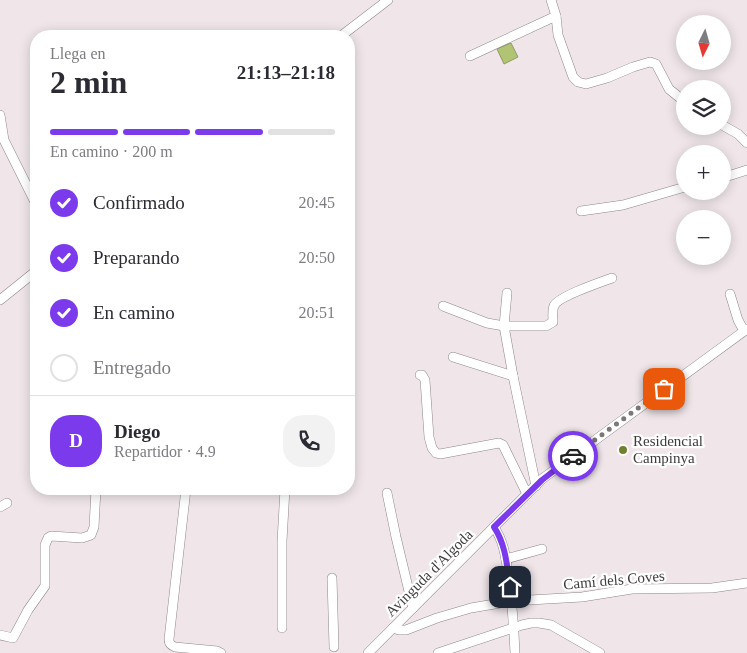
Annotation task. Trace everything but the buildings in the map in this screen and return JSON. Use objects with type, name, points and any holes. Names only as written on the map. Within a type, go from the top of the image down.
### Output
[{"type":"street","points":[[349,30],[388,0]]},
{"type":"street","points":[[551,0],[556,16],[558,35],[574,77],[578,82],[586,84],[650,62],[656,64],[669,89],[676,95]]},
{"type":"street","points":[[470,56],[556,16]]},
{"type":"street","points":[[0,115],[4,140],[30,192]]},
{"type":"street","points":[[731,130],[747,143]]},
{"type":"street","points":[[731,175],[747,170]]},
{"type":"street","points":[[581,211],[623,204],[676,189]]},
{"type":"street","points":[[0,300],[30,276]]},
{"type":"street","points":[[443,306],[486,323],[504,326],[546,326],[553,322],[555,303],[584,288],[612,278]]},
{"type":"street","points":[[507,292],[504,326],[536,486]]},
{"type":"street","points":[[730,294],[738,320],[746,330]]},
{"type":"street","name":"Avinguda d'Algoda","points":[[368,653],[536,486],[566,461],[746,330]]},
{"type":"street","points":[[452,357],[513,376]]},
{"type":"street","points":[[420,375],[425,380],[429,437],[432,448],[436,453],[440,454],[499,443],[503,445],[527,494]]},
{"type":"street","points":[[387,493],[413,608]]},
{"type":"street","points":[[0,635],[13,638],[28,610],[45,586],[45,545],[48,538],[51,536],[82,538],[91,535],[94,527],[96,495]]},
{"type":"street","points":[[185,495],[169,643],[175,647],[221,653]]},
{"type":"street","points":[[282,628],[282,541],[285,495]]},
{"type":"street","points":[[494,527],[500,536],[506,559],[512,601],[515,653]]},
{"type":"street","points":[[506,559],[542,549]]},
{"type":"street","points":[[332,578],[334,647]]},
{"type":"street","name":"Camí dels Coves","points":[[393,628],[406,630],[471,608],[512,601],[582,597],[632,589],[712,588],[747,583]]},
{"type":"street","points":[[438,653],[531,623],[551,625],[600,653]]},
{"type":"shaded area","points":[[511,43],[518,57],[504,64],[497,49]]},
{"type":"way so far","points":[[573,456],[664,389]]},
{"type":"place","name":"Residencial Campinya","points":[[623,450]]},
{"type":"route","points":[[510,587],[503,544],[494,527],[542,480],[573,456]]}]
